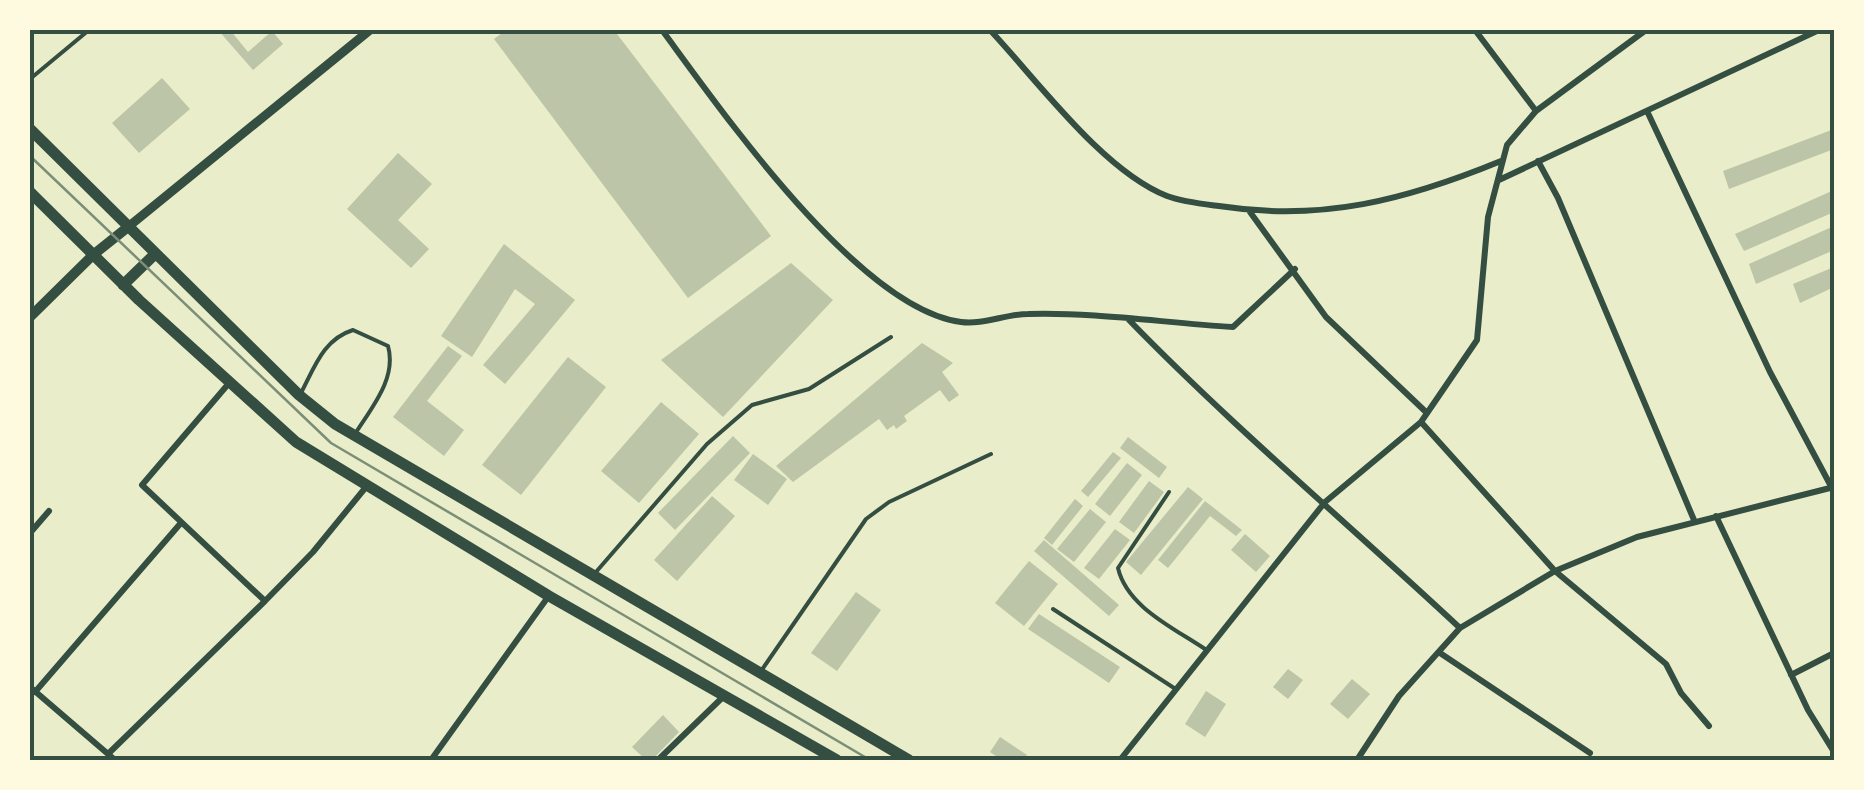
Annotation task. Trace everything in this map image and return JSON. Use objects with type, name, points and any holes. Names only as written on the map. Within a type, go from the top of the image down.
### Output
[{"type":"main road","points":[[30,128],[299,395],[354,436],[908,760]]},
{"type":"main road","points":[[30,192],[123,285],[296,442],[549,596],[837,760]]},
{"type":"main road","points":[[30,318],[93,255],[128,227]]},
{"type":"main road","points":[[123,285],[156,254]]},
{"type":"street","points":[[128,227],[370,30]]},
{"type":"street","points":[[662,30],[738,132],[824,233],[910,303],[962,322],[1030,314],[1233,327],[1295,269]]},
{"type":"street","points":[[990,30],[1100,149],[1166,196],[1249,211],[1326,211],[1423,193],[1502,161]]},
{"type":"street","points":[[1475,30],[1536,111]]},
{"type":"street","points":[[1120,760],[1325,502],[1421,422],[1476,340],[1488,218],[1502,161],[1513,135],[1536,111],[1611,59],[1632,33],[1646,30]]},
{"type":"street","points":[[1498,180],[1819,30]]},
{"type":"street","points":[[1357,760],[1390,708],[1460,628],[1556,571],[1637,537],[1694,520],[1833,489],[1784,401],[1647,111]]},
{"type":"street","points":[[1538,161],[1558,198],[1694,520]]},
{"type":"street","points":[[1249,211],[1341,333],[1427,413]]},
{"type":"street","points":[[1129,320],[1210,403],[1325,502],[1460,628]]},
{"type":"street","points":[[230,382],[144,479],[147,492],[264,600]]},
{"type":"street","points":[[1421,422],[1556,571],[1666,664],[1681,693],[1710,726]]},
{"type":"street","points":[[108,754],[313,552],[366,487]]},
{"type":"street","points":[[30,533],[49,511]]},
{"type":"street","points":[[1716,516],[1791,675],[1834,752]]},
{"type":"street","points":[[115,760],[32,689],[180,524]]},
{"type":"street","points":[[431,760],[549,596]]},
{"type":"street","points":[[1791,675],[1834,653]]},
{"type":"street","points":[[1440,654],[1590,753]]},
{"type":"street","points":[[658,760],[725,695]]},
{"type":"lane","points":[[30,79],[89,30]]},
{"type":"lane","points":[[299,395],[326,346],[340,334],[353,330],[388,346],[392,361],[386,381],[354,436]]},
{"type":"lane","points":[[592,577],[706,444],[752,405],[809,388],[890,337]]},
{"type":"lane","points":[[758,675],[866,520],[902,495],[991,454]]},
{"type":"lane","points":[[1169,492],[1118,568],[1122,587],[1139,604],[1205,650]]},
{"type":"lane","points":[[1053,609],[1174,688]]},
{"type":"building","points":[[218,30],[230,30],[248,52],[272,31],[283,44],[253,70]]},
{"type":"building","points":[[506,30],[614,30],[771,236],[688,298],[494,39]]},
{"type":"building","points":[[162,78],[190,109],[139,153],[112,123]]},
{"type":"building","points":[[1834,129],[1834,149],[1729,189],[1723,171]]},
{"type":"building","points":[[398,153],[432,184],[398,220],[429,249],[411,268],[347,209]]},
{"type":"building","points":[[1834,190],[1834,212],[1744,251],[1735,234]]},
{"type":"building","points":[[1834,226],[1834,250],[1756,284],[1749,264]]},
{"type":"building","points":[[504,244],[575,300],[505,384],[483,365],[535,304],[515,289],[472,357],[441,336]]},
{"type":"building","points":[[791,263],[833,300],[723,417],[661,360]]},
{"type":"building","points":[[1834,267],[1834,287],[1800,303],[1793,284]]},
{"type":"building","points":[[922,343],[953,363],[942,372],[959,395],[949,402],[940,390],[904,416],[907,421],[896,429],[894,425],[887,430],[879,419],[793,482],[776,466]]},
{"type":"building","points":[[448,346],[462,356],[427,401],[464,430],[444,456],[393,417]]},
{"type":"building","points":[[568,357],[606,387],[521,495],[482,465]]},
{"type":"building","points":[[661,402],[699,434],[639,503],[601,471]]},
{"type":"building","points":[[733,436],[750,453],[675,530],[658,513]]},
{"type":"building","points":[[1128,437],[1167,467],[1159,478],[1120,448]]},
{"type":"building","points":[[1113,452],[1121,458],[1088,497],[1081,491]]},
{"type":"building","points":[[753,454],[787,479],[768,505],[734,480]]},
{"type":"building","points":[[1127,463],[1142,475],[1110,516],[1095,504]]},
{"type":"building","points":[[1149,481],[1164,492],[1134,533],[1119,522]]},
{"type":"building","points":[[1188,487],[1203,499],[1141,575],[1126,562]]},
{"type":"building","points":[[712,496],[735,516],[677,581],[654,560]]},
{"type":"building","points":[[1075,499],[1083,506],[1052,545],[1044,538]]},
{"type":"building","points":[[1205,501],[1242,530],[1236,536],[1210,516],[1168,568],[1158,560]]},
{"type":"building","points":[[1090,509],[1106,522],[1074,562],[1057,549]]},
{"type":"building","points":[[1115,529],[1130,540],[1099,579],[1084,568]]},
{"type":"building","points":[[1245,534],[1270,556],[1256,572],[1231,550]]},
{"type":"building","points":[[1044,540],[1119,605],[1109,616],[1034,551]]},
{"type":"building","points":[[1029,561],[1058,584],[1024,626],[995,603]]},
{"type":"building","points":[[856,592],[881,610],[837,671],[811,653]]},
{"type":"building","points":[[1039,614],[1120,667],[1109,683],[1028,629]]},
{"type":"building","points":[[1288,669],[1303,680],[1288,699],[1273,687]]},
{"type":"building","points":[[1352,679],[1370,694],[1348,719],[1330,704]]},
{"type":"building","points":[[1206,691],[1226,704],[1205,737],[1185,724]]},
{"type":"building","points":[[663,715],[679,732],[652,760],[646,760],[632,747]]},
{"type":"building","points":[[1000,737],[1027,755],[1023,760],[1002,760],[990,752]]},
{"type":"tram line","points":[[30,156],[331,443],[870,760]]}]
